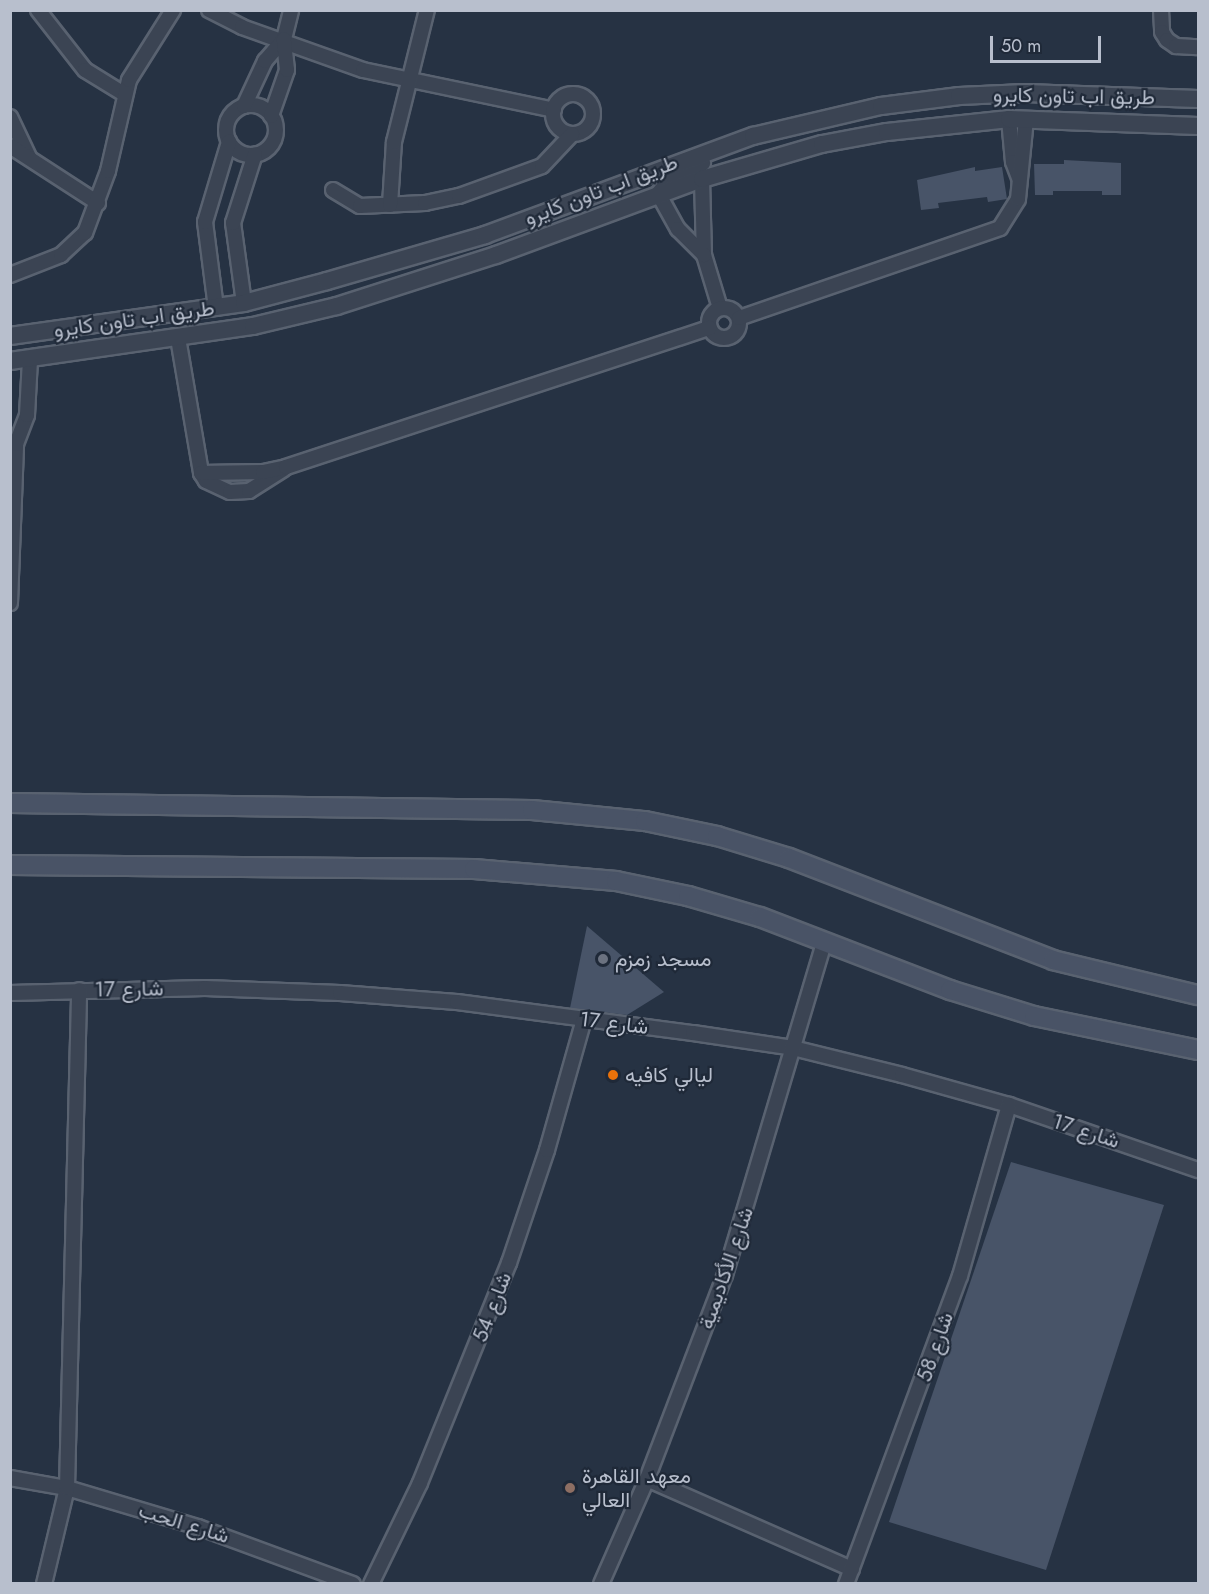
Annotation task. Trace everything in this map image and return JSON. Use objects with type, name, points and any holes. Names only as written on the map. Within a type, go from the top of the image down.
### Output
[{"type":"main road","points":[[10,803],[532,810],[645,821],[717,837],[789,858],[1053,960],[1198,994]]},
{"type":"main road","points":[[10,865],[545,872],[688,896],[759,917],[824,943],[1034,1016],[1198,1050]]},
{"type":"street","points":[[38,10],[85,70],[124,94]]},
{"type":"street","points":[[10,275],[44,265],[75,245],[89,225],[98,203],[124,94],[135,67],[173,10]]},
{"type":"street","points":[[209,10],[242,27],[284,39],[363,70],[554,110]]},
{"type":"street","points":[[286,467],[249,491],[218,488],[201,473],[178,338],[244,303],[233,223],[255,154],[274,139],[271,116],[286,70],[284,39],[291,10]]},
{"type":"street","points":[[390,205],[391,163],[407,81],[427,10]]},
{"type":"street","points":[[1161,10],[1162,32],[1167,40],[1176,46],[1198,47]]},
{"type":"street","points":[[216,308],[205,222],[229,142],[226,130],[229,117],[244,106],[265,62],[284,39]]},
{"type":"street","name":"طريق اب تاون كايرو","points":[[10,336],[244,303],[485,235],[753,135],[881,106],[959,96],[1025,93],[1198,99]]},
{"type":"street","points":[[333,190],[350,203],[390,205],[459,196],[528,173],[554,158],[572,134],[590,124],[591,105],[581,96],[567,95],[554,110],[555,123],[572,134]]},
{"type":"street","points":[[1169,124],[1170,98]]},
{"type":"street","points":[[244,106],[262,108],[271,116]]},
{"type":"street","points":[[10,117],[29,156]]},
{"type":"street","points":[[1009,119],[1012,162],[1019,178]]},
{"type":"street","name":"طريق اب تاون كايرو","points":[[10,361],[253,326],[400,287],[702,179],[833,142],[908,129],[1009,119],[1198,126]]},
{"type":"street","points":[[739,318],[1000,228],[1018,199],[1019,178],[1025,161],[1026,119]]},
{"type":"street","points":[[704,255],[678,229],[659,195],[674,176],[724,154],[753,135]]},
{"type":"street","points":[[229,142],[241,152],[255,154]]},
{"type":"street","points":[[10,146],[29,156],[98,203]]},
{"type":"street","points":[[702,179],[704,255],[720,308]]},
{"type":"street","points":[[720,308],[731,309],[739,318],[738,330],[729,337],[717,336],[710,328],[711,316],[720,308]]},
{"type":"street","points":[[201,473],[263,472],[286,467],[710,328]]},
{"type":"street","points":[[10,603],[13,440],[27,415],[30,359]]},
{"type":"street","name":"شارع الأكاديمية","points":[[601,1584],[647,1479],[724,1275],[824,943]]},
{"type":"street","name":"شارع 17","points":[[10,993],[205,988],[340,993],[457,1002],[793,1048],[1009,1105],[1198,1170]]},
{"type":"street","points":[[44,1584],[67,1488],[79,990]]},
{"type":"street","name":"شارع 54","points":[[371,1584],[429,1461],[509,1263],[547,1150],[584,1019]]},
{"type":"street","name":"شارع 58","points":[[846,1584],[960,1276],[1009,1105]]},
{"type":"street","name":"شارع الحب","points":[[10,1478],[67,1488],[227,1536],[353,1584]]},
{"type":"street","points":[[647,1479],[852,1569]]},
{"type":"building","points":[[1064,160],[1121,163],[1121,195],[1102,195],[1102,191],[1053,191],[1053,195],[1035,195],[1034,164],[1064,164]]},
{"type":"building","points":[[975,167],[975,171],[1002,167],[1007,199],[988,202],[987,197],[938,203],[939,208],[921,210],[917,180]]},
{"type":"building","name":"مسجد زمزم","points":[[587,926],[664,992],[627,1015],[570,1008]]},
{"type":"building","points":[[1011,1162],[1164,1205],[1046,1570],[889,1522]]},
{"type":"place","name":"مسجد زمزم","points":[[603,959]]},
{"type":"place","name":"ليالي كافيه","points":[[613,1075]]},
{"type":"place","name":"معهد القاهرة العالي","points":[[570,1488]]}]
